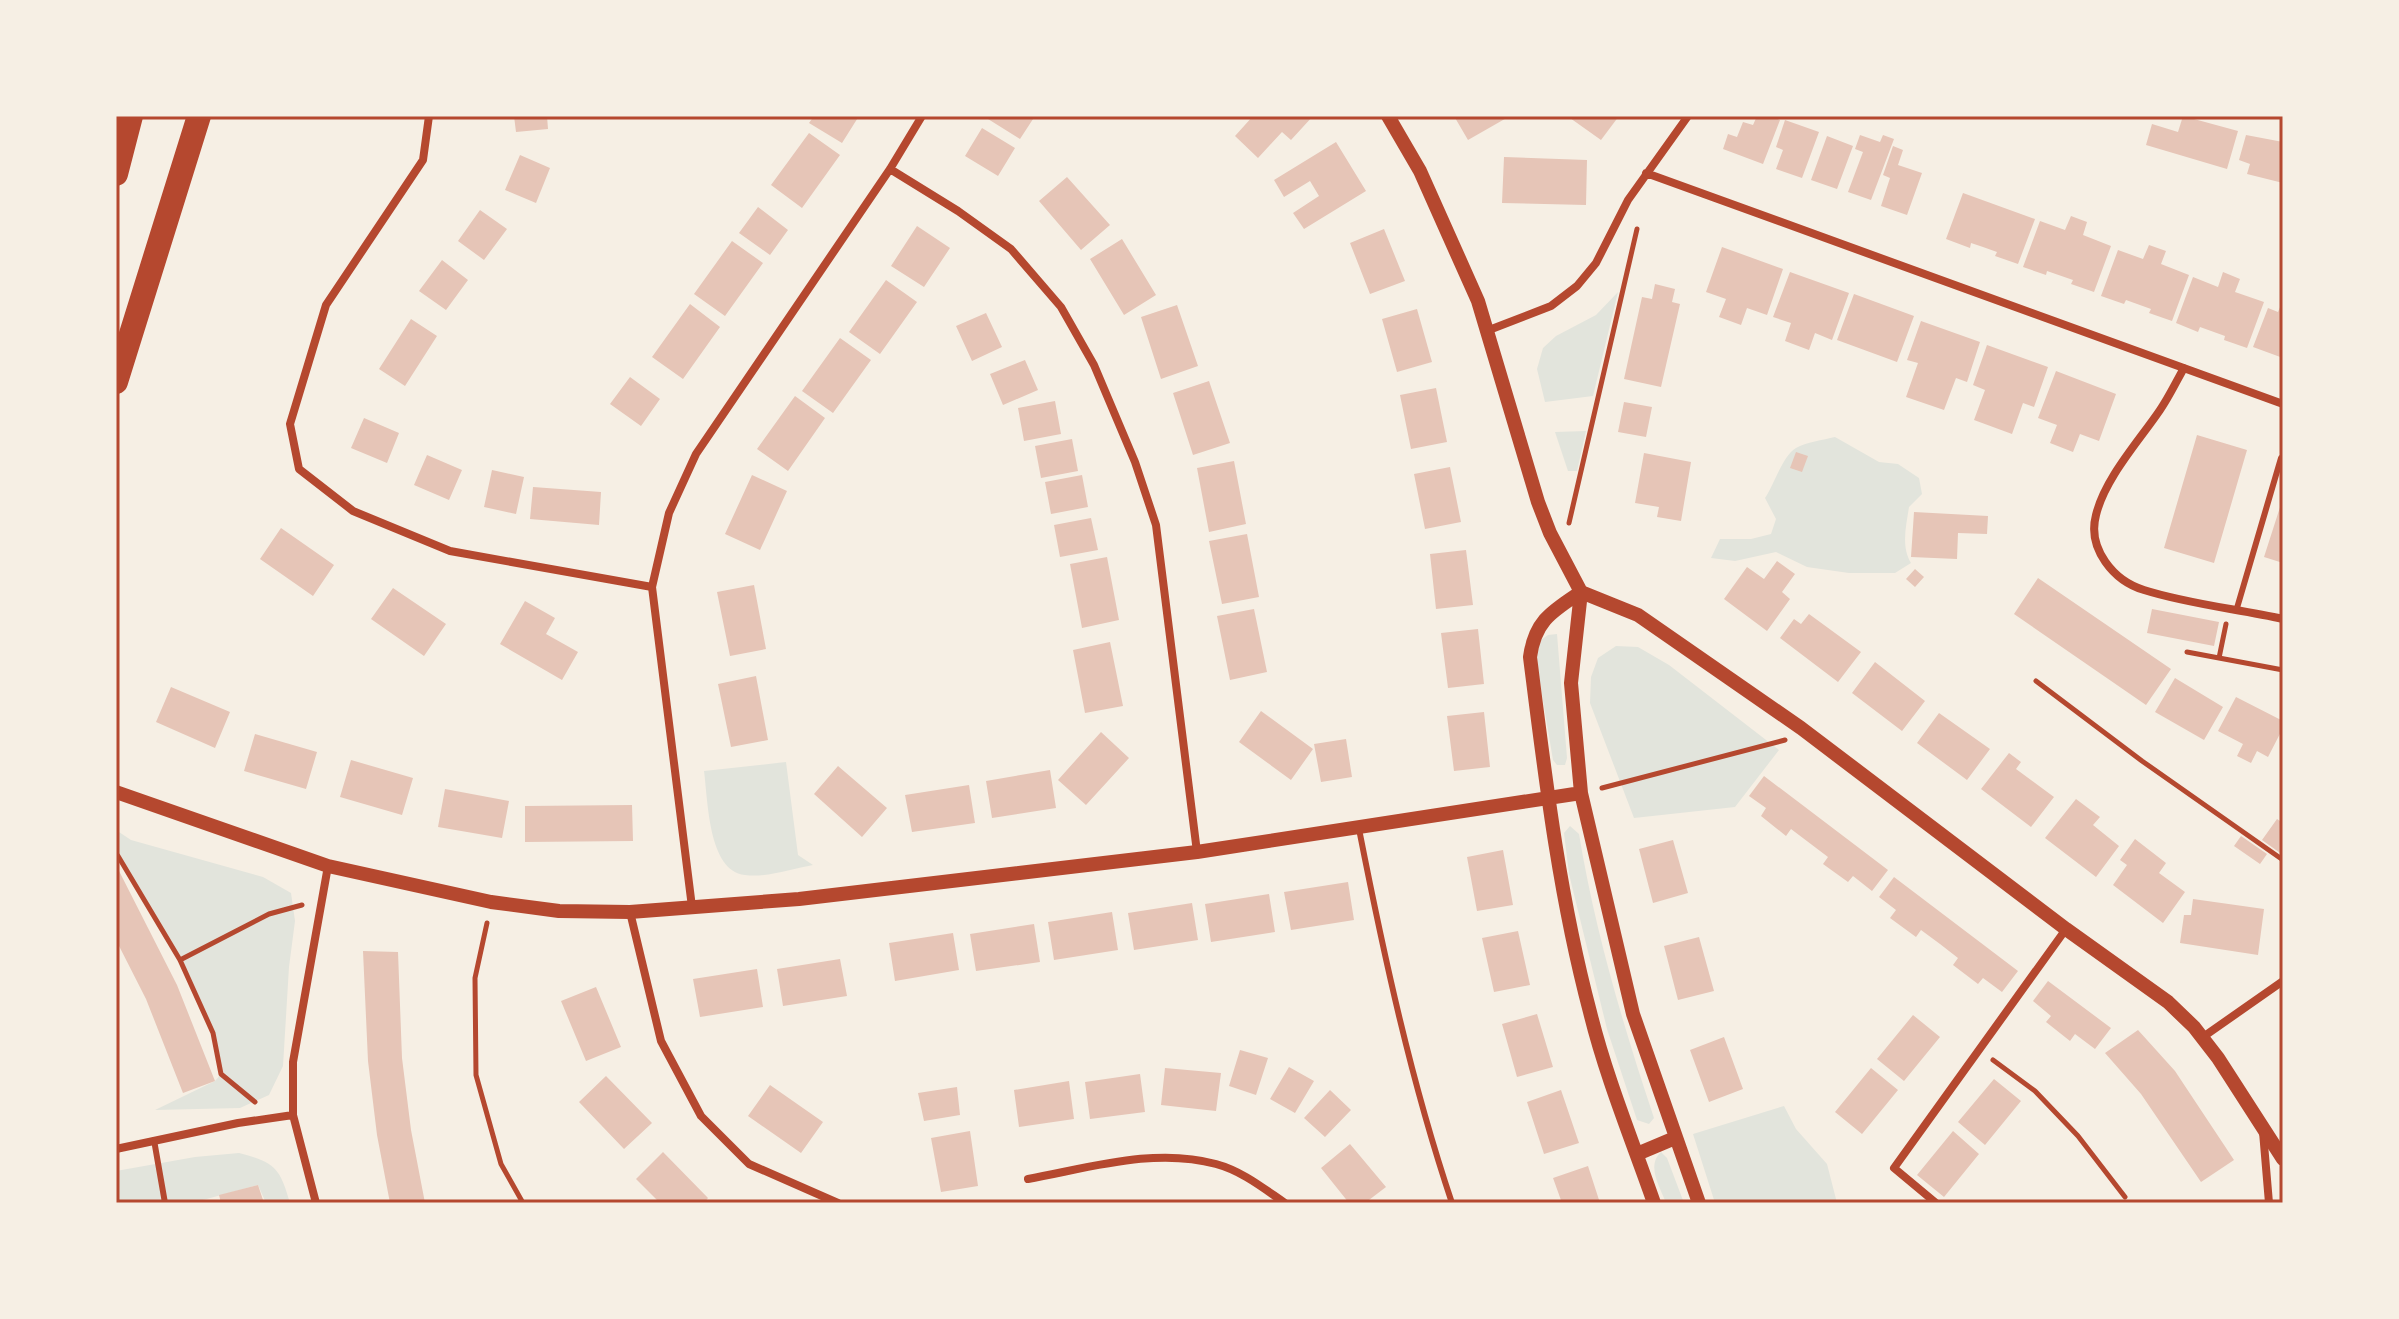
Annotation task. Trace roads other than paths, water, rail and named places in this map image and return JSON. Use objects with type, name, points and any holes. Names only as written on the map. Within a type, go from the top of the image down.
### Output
[{"type":"highway","points":[[116,174],[131,116]]},
{"type":"highway","points":[[116,382],[199,116]]},
{"type":"street","points":[[429,116],[423,160],[326,305],[290,424],[299,469],[353,511],[450,551],[652,587]]},
{"type":"street","points":[[692,907],[652,587],[669,513],[696,454],[890,169],[922,116]]},
{"type":"street","points":[[1388,116],[1401,135],[1437,207],[1489,330],[1538,502],[1581,592],[1571,683],[1581,793],[1633,1014],[1699,1203]]},
{"type":"street","points":[[1489,330],[1551,306],[1577,286],[1596,263],[1646,173],[1688,116]]},
{"type":"street","points":[[890,169],[958,211],[1011,249],[1061,307],[1094,365],[1135,462],[1156,525],[1197,852]]},
{"type":"street","points":[[1646,173],[2283,404]]},
{"type":"street","points":[[2184,368],[2103,498],[2096,515],[2098,547],[2111,570],[2127,583],[2163,595],[2283,619]]},
{"type":"street","points":[[1581,592],[1638,615],[1801,728],[2066,929],[2168,1002],[2203,1037],[2283,1159]]},
{"type":"street","points":[[1581,592],[1545,617],[1531,646],[1530,657],[1547,799],[1569,924],[1590,1015],[1654,1203]]},
{"type":"street","points":[[117,792],[328,866],[491,902],[559,911],[630,912],[799,899],[1197,852],[1581,793]]},
{"type":"street","points":[[316,1203],[293,1115],[293,1062],[328,866]]},
{"type":"street","points":[[630,912],[661,1041],[701,1116],[749,1164],[838,1203]]},
{"type":"street","points":[[1936,1203],[1894,1168],[2066,929]]},
{"type":"street","points":[[2203,1037],[2283,981]]},
{"type":"street","points":[[116,1149],[293,1115]]},
{"type":"street","points":[[2262,1125],[2269,1203]]},
{"type":"street","points":[[1637,1154],[1675,1138]]},
{"type":"street","points":[[1028,1179],[1134,1160],[1178,1156],[1218,1164],[1251,1179],[1285,1203]]},
{"type":"lane","points":[[2233,608],[2281,458]]},
{"type":"lane","points":[[1359,829],[1383,952],[1429,1135],[1452,1203]]},
{"type":"lane","points":[[154,1140],[165,1203]]}]
